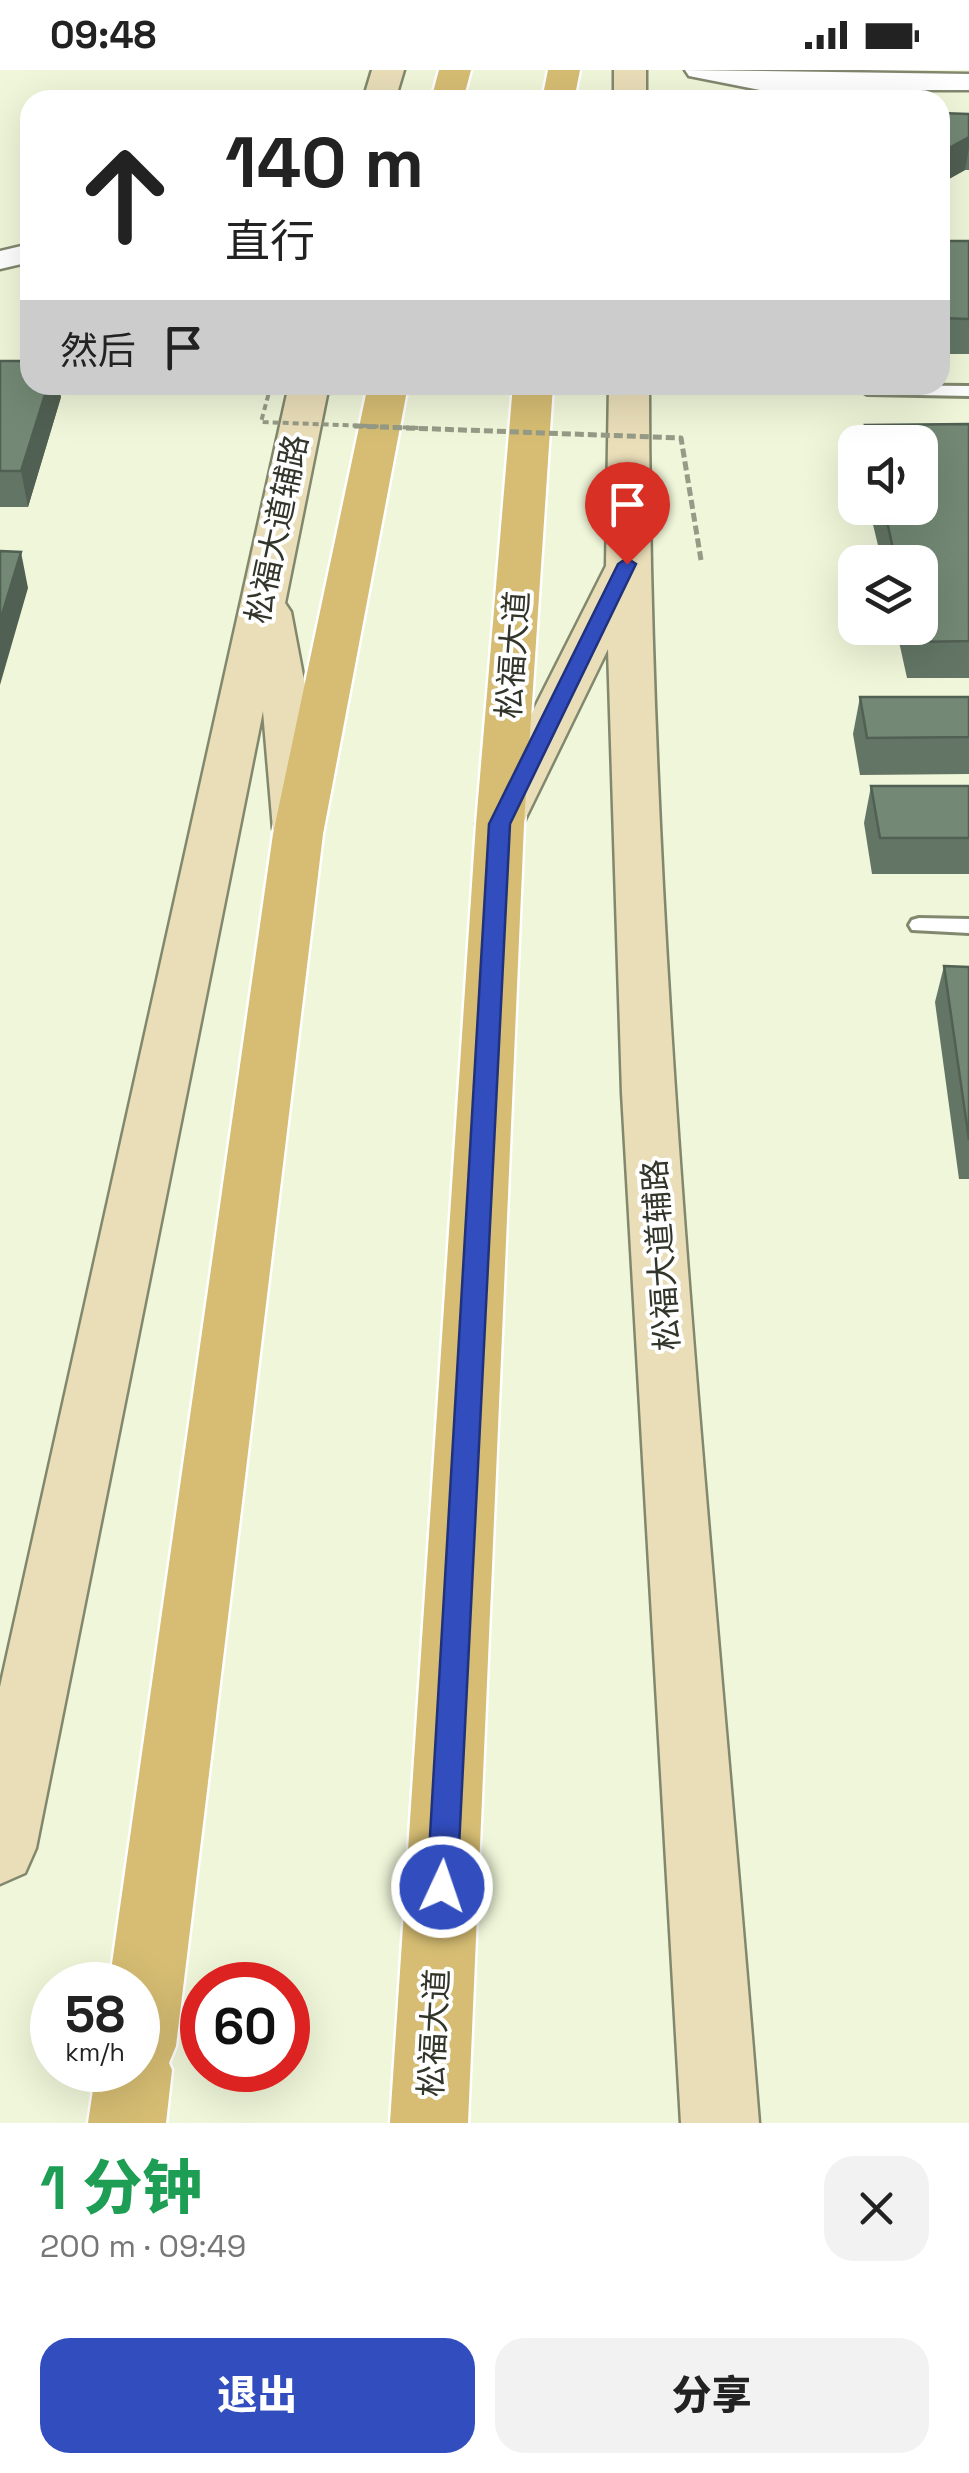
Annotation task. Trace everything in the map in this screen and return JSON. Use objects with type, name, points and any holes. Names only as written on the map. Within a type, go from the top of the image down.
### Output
[{"type":"main road","name":"松福大道辅路","points":[[0,1848],[307,395]]},
{"type":"main road","points":[[149,1962],[298,834],[386,395]]},
{"type":"main road","name":"松福大道","points":[[429,2123],[500,824],[533,395]]},
{"type":"main road","name":"松福大道辅路","points":[[629,395],[627,564],[650,1093],[720,2123]]},
{"type":"main road","points":[[500,824],[627,564]]},
{"type":"main road","points":[[264,584],[286,707],[298,834]]},
{"type":"main road","points":[[127,2123],[131,2092]]},
{"type":"street","points":[[698,70],[760,82],[969,82]]},
{"type":"street","points":[[735,90],[760,82]]},
{"type":"lane","points":[[919,925],[969,926]]},
{"type":"path","points":[[268,395],[261,422],[681,438],[701,560]]},
{"type":"building","points":[[950,113],[969,114],[969,137],[950,147]]},
{"type":"building","points":[[950,241],[969,241],[969,319],[950,318]]},
{"type":"building","points":[[0,361],[20,361],[20,395],[45,395],[21,471],[0,471]]},
{"type":"building","points":[[969,424],[969,641],[938,642],[938,545],[892,545],[888,525],[938,525],[938,425],[865,425]]},
{"type":"building","points":[[0,551],[21,552],[0,621]]},
{"type":"building","points":[[860,697],[969,697],[969,737],[867,738]]},
{"type":"building","points":[[871,786],[969,786],[969,838],[880,838]]},
{"type":"building","points":[[944,966],[969,967],[969,1140]]},
{"type":"route","points":[[442,1887],[500,824],[627,564]]}]
